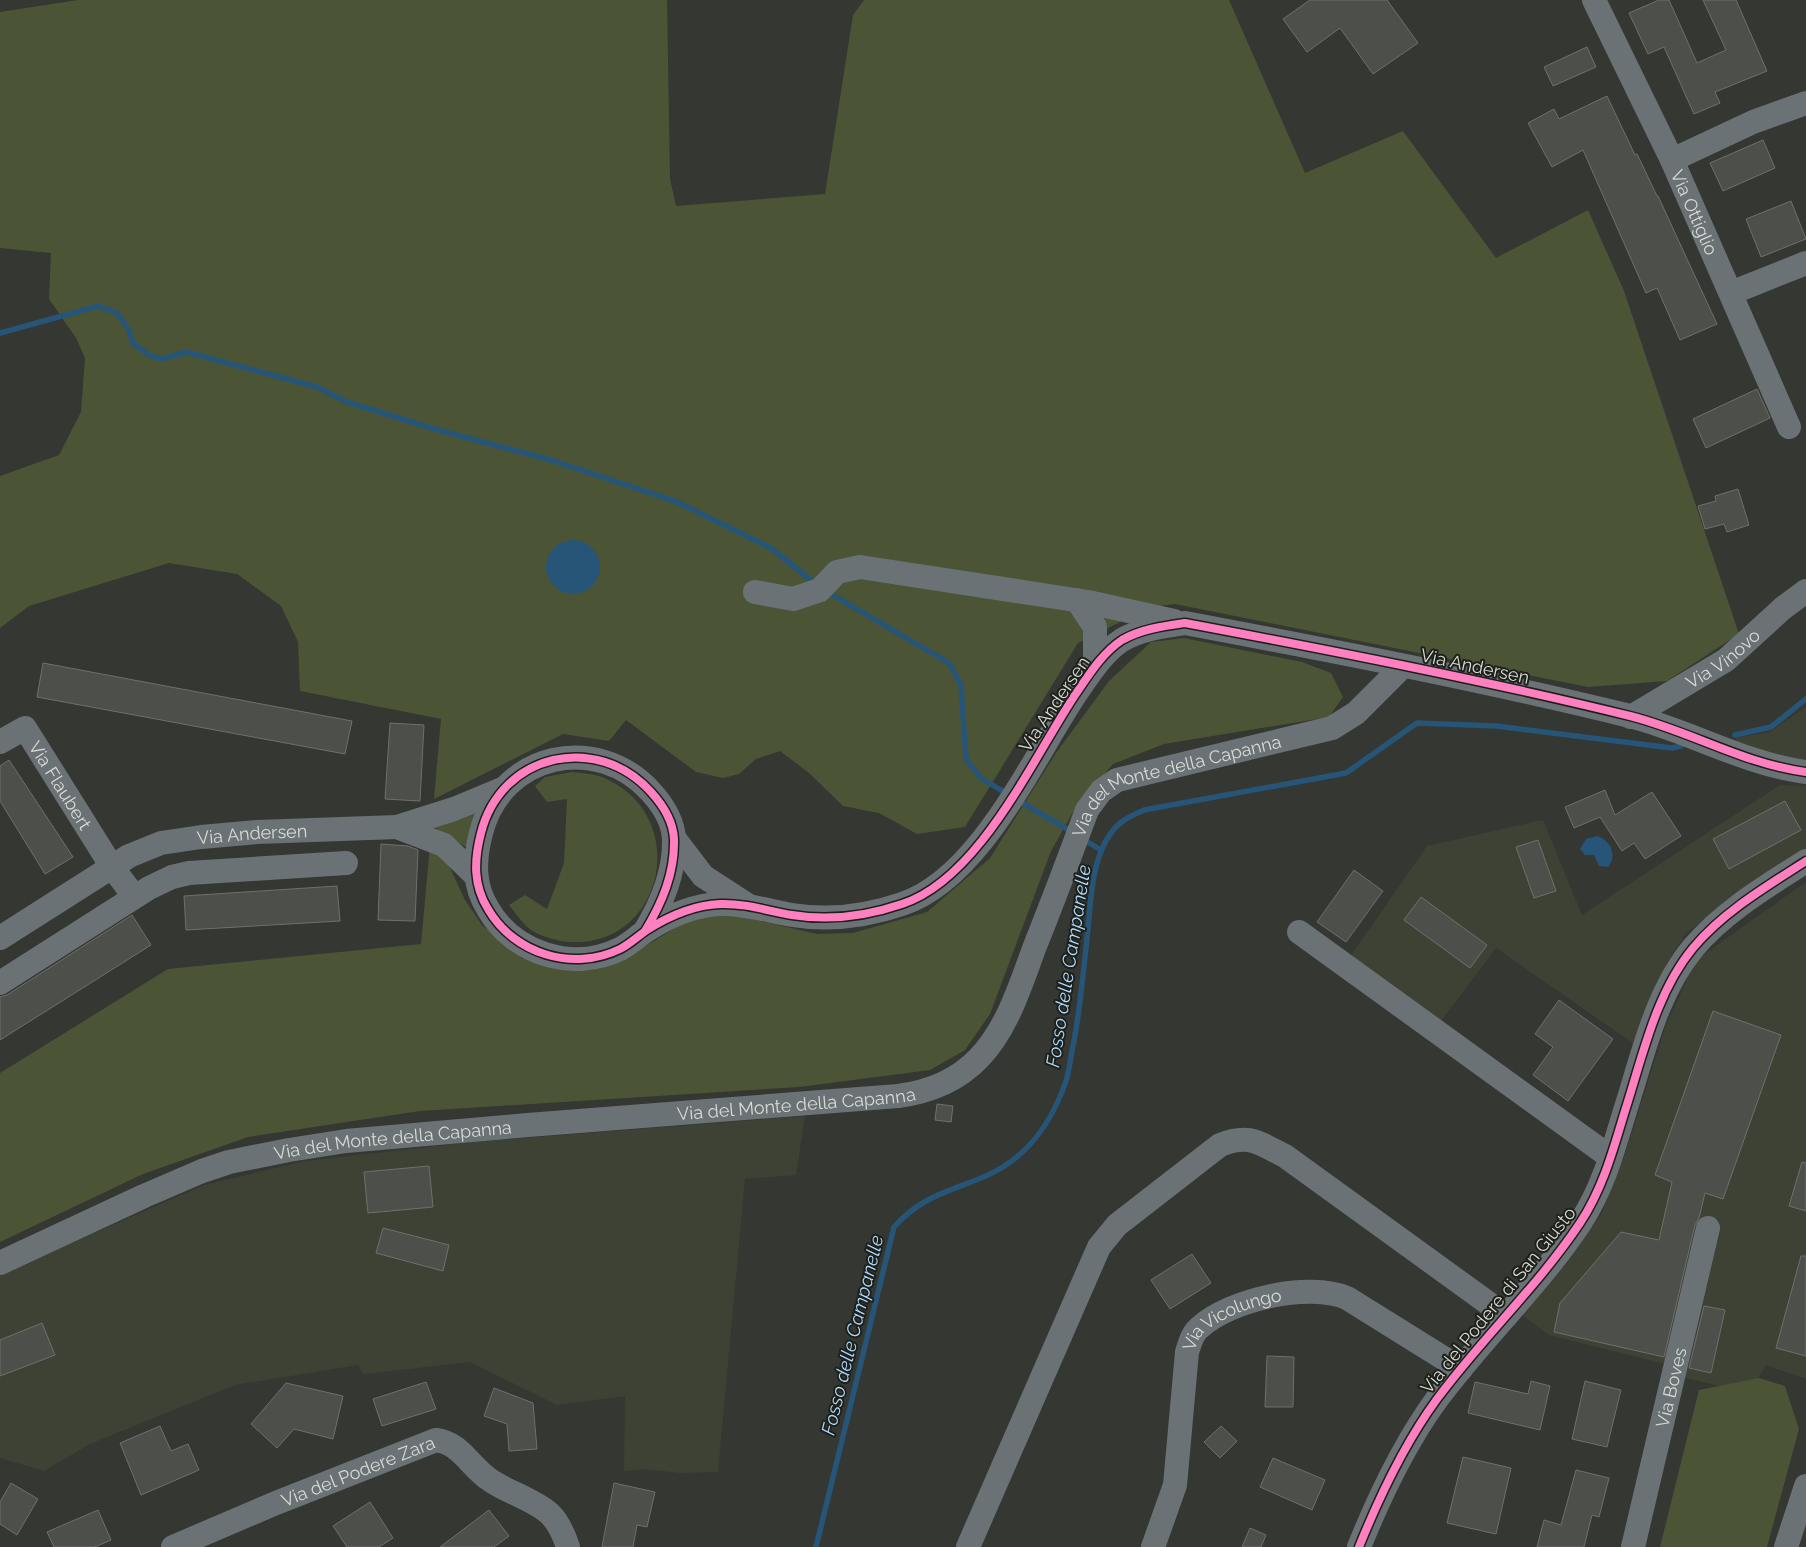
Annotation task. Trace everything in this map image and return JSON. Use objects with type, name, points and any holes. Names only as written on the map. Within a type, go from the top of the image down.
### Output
[{"type":"street","name":"Via Ottiglio","points":[[1598,1],[1672,160],[1789,428]]},
{"type":"street","points":[[1672,160],[1753,122],[1806,103]]},
{"type":"street","points":[[1731,293],[1806,263]]},
{"type":"street","points":[[755,592],[793,599],[823,586],[837,572],[860,567],[1077,600],[1185,623]]},
{"type":"street","name":"Via Vinovo","points":[[1631,717],[1726,660],[1783,608],[1806,591]]},
{"type":"street","points":[[1077,600],[1096,627],[1095,666]]},
{"type":"street","name":"Via Andersen","points":[[502,789],[483,826],[478,848],[476,876],[481,896],[498,924],[523,945],[546,955],[565,959],[599,956],[619,949],[645,932],[693,908],[724,904],[748,905],[792,915],[835,918],[868,913],[905,904],[934,888],[957,869],[978,846],[1095,666],[1108,652],[1124,640],[1154,628],[1185,623],[1490,684],[1631,717],[1669,728],[1753,760],[1806,772]]},
{"type":"street","name":"Via del Monte della Capanna","points":[[0,1263],[202,1171],[229,1162],[289,1150],[346,1141],[898,1096],[936,1087],[950,1081],[973,1064],[996,1036],[1022,982],[1087,810],[1094,800],[1117,780],[1332,728],[1356,713],[1402,667]]},
{"type":"street","name":"Via Flaubert","points":[[0,742],[25,728],[112,866]]},
{"type":"street","name":"Via Andersen","points":[[0,938],[112,866],[145,848],[187,838],[335,828],[397,827],[454,809],[502,789],[523,771],[549,761],[573,757],[597,759],[620,767],[645,785],[663,808],[674,838],[703,876],[748,905]]},
{"type":"street","name":"Via Andersen","points":[[397,827],[444,845],[476,876]]},
{"type":"street","name":"Via Andersen","points":[[645,932],[666,889],[674,838]]},
{"type":"street","name":"Via del Podere di San Giusto","points":[[1359,1547],[1406,1447],[1432,1406],[1581,1222],[1596,1194],[1610,1157],[1650,1032],[1664,997],[1681,965],[1692,949],[1713,927],[1770,884],[1806,861]]},
{"type":"street","name":"Via Andersen","points":[[0,983],[134,896],[162,881],[189,873],[346,863]]},
{"type":"street","points":[[112,866],[134,896]]},
{"type":"street","points":[[1299,932],[1610,1157]]},
{"type":"street","points":[[968,1547],[1099,1246],[1117,1225],[1220,1144],[1237,1138],[1251,1139],[1285,1156],[1506,1316]]},
{"type":"street","name":"Via Boves","points":[[1633,1547],[1708,1228]]},
{"type":"street","name":"Via Vicolungo","points":[[1154,1547],[1175,1484],[1187,1352],[1194,1334],[1200,1327],[1211,1320],[1235,1307],[1261,1299],[1299,1293],[1333,1292],[1347,1298],[1461,1368]]},
{"type":"street","name":"Via del Podere Zara","points":[[174,1547],[276,1503],[436,1440],[444,1441],[458,1449],[488,1479],[541,1507],[551,1515],[559,1526],[568,1547]]},
{"type":"street","points":[[1786,1547],[1806,1486]]},
{"type":"shaded area","points":[[1806,707],[1806,764],[1733,745],[1737,738],[1770,732]]},
{"type":"shaded area","points":[[1780,785],[1806,786],[1806,851],[1737,896],[1686,933],[1667,963],[1634,1044],[1496,948],[1441,1021],[1350,957],[1427,846],[1543,820],[1582,915]]},
{"type":"shaded area","points":[[1806,882],[1806,1379],[1766,1365],[1749,1393],[1682,1377],[1719,1220],[1706,1217],[1669,1365],[1549,1335],[1522,1315],[1601,1215],[1626,1151],[1666,1025],[1696,960]]},
{"type":"shaded area","points":[[805,1116],[796,1175],[745,1179],[718,1472],[680,1473],[644,1469],[624,1471],[625,1396],[557,1405],[470,1362],[364,1374],[358,1365],[235,1385],[90,1444],[44,1471],[0,1458],[0,1274],[204,1185],[305,1161],[472,1142]]},
{"type":"green space","points":[[78,0],[667,0],[670,179],[676,206],[825,194],[853,15],[864,0],[1229,0],[1305,173],[1403,131],[1496,258],[1588,210],[1624,291],[1739,634],[1667,681],[1588,687],[1175,604],[1150,607],[1078,643],[965,827],[917,834],[879,813],[843,806],[809,773],[780,751],[756,759],[739,774],[723,778],[696,772],[626,720],[609,741],[563,734],[434,799],[441,719],[300,691],[298,642],[281,606],[237,574],[169,563],[29,606],[0,628],[0,476],[59,455],[81,412],[85,358],[76,338],[49,299],[51,253],[0,248],[0,12]]},
{"type":"green space","points":[[1184,638],[1302,662],[1331,673],[1343,697],[1329,717],[1164,744],[1113,764],[1076,807],[1051,851],[990,1014],[965,1050],[930,1070],[799,1087],[420,1111],[248,1137],[143,1174],[0,1242],[0,1073],[168,969],[421,944],[430,845],[445,857],[465,900],[482,925],[523,958],[543,966],[567,971],[602,968],[631,955],[688,920],[731,914],[817,934],[853,933],[927,912],[990,858],[1056,753],[1109,681],[1151,642]]},
{"type":"green space","points":[[572,772],[602,777],[631,795],[649,819],[657,847],[656,876],[645,903],[627,924],[601,938],[568,942],[546,937],[530,929],[509,905],[525,895],[547,909],[564,863],[567,799],[547,802],[535,786],[545,777]]},
{"type":"green space","points":[[479,810],[469,849],[434,827]]},
{"type":"green space","points":[[1759,1378],[1785,1386],[1799,1429],[1767,1547],[1660,1547],[1699,1390]]},
{"type":"water","points":[[568,540],[578,540],[588,544],[596,552],[600,567],[596,582],[588,590],[578,594],[568,594],[558,590],[550,582],[546,572],[546,562],[550,552],[558,544]]},
{"type":"water","points":[[1597,836],[1606,841],[1611,849],[1612,858],[1608,867],[1599,866],[1594,855],[1585,855],[1580,849],[1586,839]]},
{"type":"building","points":[[1310,0],[1387,0],[1418,43],[1373,74],[1340,28],[1307,52],[1283,19]]},
{"type":"building","points":[[1659,0],[1669,0],[1697,63],[1726,50],[1703,0],[1736,0],[1767,71],[1715,92],[1720,103],[1694,114],[1664,47],[1648,54],[1629,13]]},
{"type":"building","points":[[1587,47],[1596,67],[1553,86],[1544,67]]},
{"type":"building","points":[[1607,96],[1635,155],[1637,154],[1658,196],[1717,324],[1680,340],[1657,288],[1646,293],[1583,150],[1552,167],[1528,123],[1554,109],[1559,119]]},
{"type":"building","points":[[1763,140],[1775,168],[1723,191],[1710,163]]},
{"type":"building","points":[[1791,201],[1806,239],[1761,257],[1746,219]]},
{"type":"building","points":[[1757,389],[1770,418],[1706,448],[1693,419]]},
{"type":"building","points":[[1738,489],[1749,525],[1727,532],[1724,524],[1705,529],[1698,506],[1716,501],[1715,496]]},
{"type":"building","points":[[43,663],[352,721],[345,754],[37,697]]},
{"type":"building","points":[[390,723],[424,725],[420,801],[385,799]]},
{"type":"building","points":[[9,760],[73,857],[45,874],[0,801],[0,766]]},
{"type":"building","points":[[1605,790],[1615,815],[1652,792],[1681,836],[1645,859],[1634,843],[1622,851],[1600,817],[1574,828],[1565,807]]},
{"type":"building","points":[[1785,801],[1801,830],[1729,869],[1713,839]]},
{"type":"building","points":[[1538,840],[1556,891],[1534,898],[1516,847]]},
{"type":"building","points":[[381,844],[408,846],[418,850],[415,921],[378,920]]},
{"type":"building","points":[[1354,870],[1383,891],[1346,942],[1317,922]]},
{"type":"building","points":[[337,886],[340,921],[186,930],[184,896]]},
{"type":"building","points":[[1421,897],[1487,945],[1470,968],[1404,920]]},
{"type":"building","points":[[132,915],[151,945],[0,1040],[0,997],[7,995]]},
{"type":"building","points":[[1559,1000],[1613,1039],[1568,1101],[1533,1075],[1553,1047],[1535,1034]]},
{"type":"building","points":[[1713,1011],[1781,1035],[1723,1199],[1705,1193],[1699,1218],[1695,1225],[1664,1357],[1554,1332],[1560,1303],[1621,1232],[1659,1240],[1672,1182],[1655,1175]]},
{"type":"building","points":[[937,1104],[953,1106],[951,1122],[935,1120]]},
{"type":"building","points":[[1802,1162],[1806,1163],[1806,1211],[1789,1206]]},
{"type":"building","points":[[429,1166],[433,1207],[368,1213],[364,1172]]},
{"type":"building","points":[[383,1228],[449,1245],[443,1271],[376,1253]]},
{"type":"building","points":[[1192,1254],[1211,1283],[1170,1309],[1151,1280]]},
{"type":"building","points":[[1801,1256],[1806,1256],[1806,1356],[1776,1348]]},
{"type":"building","points":[[1704,1306],[1725,1310],[1711,1373],[1689,1368]]},
{"type":"building","points":[[42,1323],[55,1355],[0,1376],[0,1340]]},
{"type":"building","points":[[1267,1356],[1294,1357],[1293,1407],[1265,1407]]},
{"type":"building","points":[[1531,1381],[1550,1386],[1540,1430],[1468,1413],[1475,1382],[1528,1394]]},
{"type":"building","points":[[1585,1381],[1621,1390],[1607,1447],[1572,1439]]},
{"type":"building","points":[[426,1382],[436,1409],[382,1426],[373,1399]]},
{"type":"building","points":[[286,1383],[343,1396],[333,1439],[294,1429],[277,1448],[251,1424]]},
{"type":"building","points":[[494,1388],[533,1403],[537,1449],[509,1451],[507,1424],[484,1416]]},
{"type":"building","points":[[160,1426],[171,1451],[188,1444],[199,1470],[141,1495],[120,1443]]},
{"type":"building","points":[[1221,1426],[1237,1441],[1220,1458],[1204,1442]]},
{"type":"building","points":[[1463,1457],[1511,1468],[1496,1534],[1447,1523]]},
{"type":"building","points":[[1273,1458],[1325,1480],[1312,1510],[1260,1487]]},
{"type":"building","points":[[1576,1470],[1609,1478],[1599,1517],[1592,1515],[1584,1547],[1537,1547],[1544,1520],[1561,1525]]},
{"type":"building","points":[[11,1483],[38,1499],[17,1535],[0,1524],[0,1502]]},
{"type":"building","points":[[614,1483],[655,1492],[647,1527],[637,1525],[633,1547],[602,1547]]},
{"type":"building","points":[[370,1502],[393,1538],[379,1547],[347,1547],[333,1526]]},
{"type":"building","points":[[98,1510],[111,1540],[95,1547],[54,1547],[47,1532]]},
{"type":"building","points":[[489,1510],[509,1536],[494,1547],[440,1547]]},
{"type":"building","points":[[1250,1528],[1266,1535],[1261,1547],[1242,1547]]},
{"type":"waterway","points":[[0,333],[98,306],[117,313],[129,330],[133,343],[149,355],[161,359],[186,352],[317,387],[347,402],[438,430],[551,460],[675,501],[771,548],[817,585]]},
{"type":"waterway","points":[[826,591],[949,663],[961,685],[966,759],[981,778],[1009,795]]},
{"type":"waterway","points":[[1735,735],[1771,727],[1806,699]]},
{"type":"waterway","name":"Fosso delle Campanelle","points":[[816,1547],[894,1227],[924,1202],[981,1178],[1012,1161],[1036,1138],[1054,1110],[1067,1078],[1079,1013],[1096,866],[1105,843],[1118,825],[1144,810],[1346,773],[1417,723],[1496,726],[1672,748],[1681,746]]},
{"type":"waterway","points":[[1017,800],[1074,833]]},
{"type":"waterway","points":[[1081,838],[1101,850]]},
{"type":"cycle path","points":[[645,931],[662,899],[670,876],[674,852],[673,832],[669,819],[663,807],[651,792],[629,773],[604,762],[579,758],[553,760],[529,769],[508,784],[492,806],[481,833],[476,863],[477,882],[483,900],[499,925],[529,947],[546,954],[564,958],[583,959],[602,956],[624,947],[664,920],[691,909],[710,905],[738,905],[806,917],[848,916],[875,912],[902,904],[930,891],[955,870],[979,844],[1022,783],[1075,695],[1108,651],[1122,640],[1137,633],[1153,628],[1185,623],[1408,666],[1630,716],[1652,722],[1739,755],[1783,768],[1806,772]]},
{"type":"cycle path","points":[[1359,1547],[1375,1508],[1394,1470],[1425,1416],[1454,1377],[1564,1246],[1588,1210],[1601,1184],[1611,1156],[1659,1006],[1680,966],[1705,935],[1732,911],[1806,861]]}]
